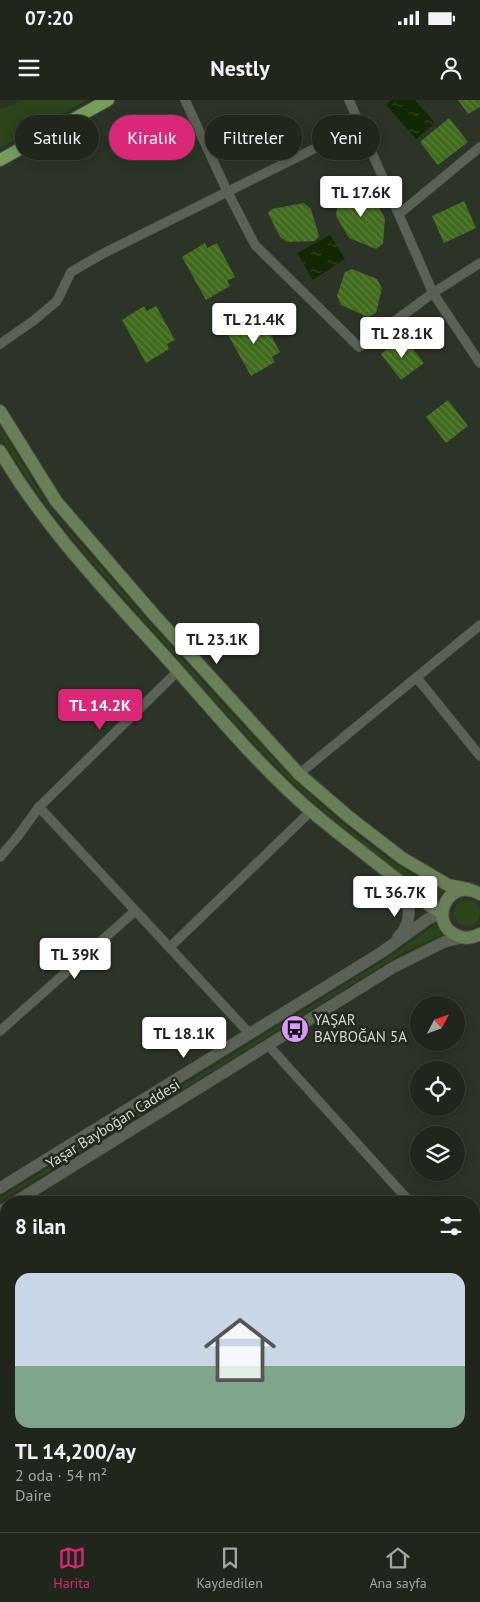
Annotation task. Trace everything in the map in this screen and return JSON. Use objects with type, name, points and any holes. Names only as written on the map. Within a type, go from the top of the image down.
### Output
[{"type":"main road","points":[[0,160],[108,100]]},
{"type":"main road","points":[[0,412],[56,501],[156,617],[299,774],[349,817],[402,858],[448,885],[474,888],[480,894]]},
{"type":"main road","points":[[0,451],[38,509],[67,546],[252,753],[311,811],[430,906],[442,912]]},
{"type":"main road","points":[[474,888],[453,893],[447,898],[442,912],[443,921],[453,934],[480,943]]},
{"type":"main road","points":[[461,938],[469,938],[480,934]]},
{"type":"street","points":[[185,100],[227,191],[255,245],[359,346],[433,293],[480,263]]},
{"type":"street","points":[[349,100],[355,115]]},
{"type":"street","points":[[399,214],[480,148]]},
{"type":"street","points":[[0,344],[33,321],[57,301],[71,272],[104,253],[312,149]]},
{"type":"street","points":[[375,160],[433,293],[480,363]]},
{"type":"street","points":[[299,774],[480,625]]},
{"type":"street","points":[[0,857],[39,807],[178,671]]},
{"type":"street","points":[[417,678],[480,756]]},
{"type":"street","points":[[39,807],[250,1034]]},
{"type":"street","points":[[170,947],[311,811]]},
{"type":"street","points":[[382,952],[404,931],[410,914],[406,893],[398,880]]},
{"type":"street","points":[[0,1031],[135,911]]},
{"type":"street","name":"Yaşar Bayboğan Caddesi","points":[[0,1188],[382,952],[428,919],[442,912]]},
{"type":"street","name":"Yaşar Bayboğan Caddesi","points":[[24,1196],[394,967],[444,942],[461,938]]},
{"type":"street","points":[[268,1045],[405,1196]]},
{"type":"shaded area","points":[[25,100],[87,100],[60,115],[15,115],[15,140],[0,148],[0,109]]},
{"type":"shaded area","points":[[0,427],[39,491],[63,524],[235,718],[289,774],[347,827],[410,873],[444,891],[436,902],[313,801],[246,735],[108,581],[53,514],[4,443]]},
{"type":"shaded area","points":[[467,900],[476,904],[480,913],[476,922],[467,926],[458,922],[454,913],[458,904]]},
{"type":"shaded area","points":[[435,924],[443,935],[404,952],[8,1196],[3,1196],[326,997],[401,949]]},
{"type":"water","points":[[391,100],[415,100],[435,123],[416,139],[386,105]]},
{"type":"water","points":[[330,235],[345,259],[313,280],[297,253]]},
{"type":"building","points":[[458,100],[480,100],[480,107],[468,114]]},
{"type":"building","points":[[449,118],[468,142],[438,165],[420,142]]},
{"type":"building","points":[[345,188],[373,198],[385,218],[383,244],[376,249],[349,238],[336,216],[339,193]]},
{"type":"building","points":[[464,201],[476,228],[444,243],[432,216]]},
{"type":"building","points":[[304,203],[311,209],[319,236],[315,241],[287,242],[280,237],[268,213],[272,209]]},
{"type":"building","points":[[205,243],[207,248],[217,243],[235,277],[227,281],[230,286],[206,300],[182,257]]},
{"type":"building","points":[[352,269],[377,279],[382,288],[376,313],[368,317],[341,305],[337,296],[345,272]]},
{"type":"building","points":[[144,306],[147,311],[156,306],[175,340],[167,344],[169,349],[146,363],[122,320]]},
{"type":"building","points":[[250,319],[253,324],[262,319],[280,352],[272,357],[275,362],[251,376],[227,333]]},
{"type":"building","points":[[403,337],[424,363],[401,380],[381,354]]},
{"type":"building","points":[[448,400],[468,426],[446,443],[426,417]]},
{"type":"place","name":"YAŞAR BAYBOĞAN 5A","points":[[295,1029]]}]
